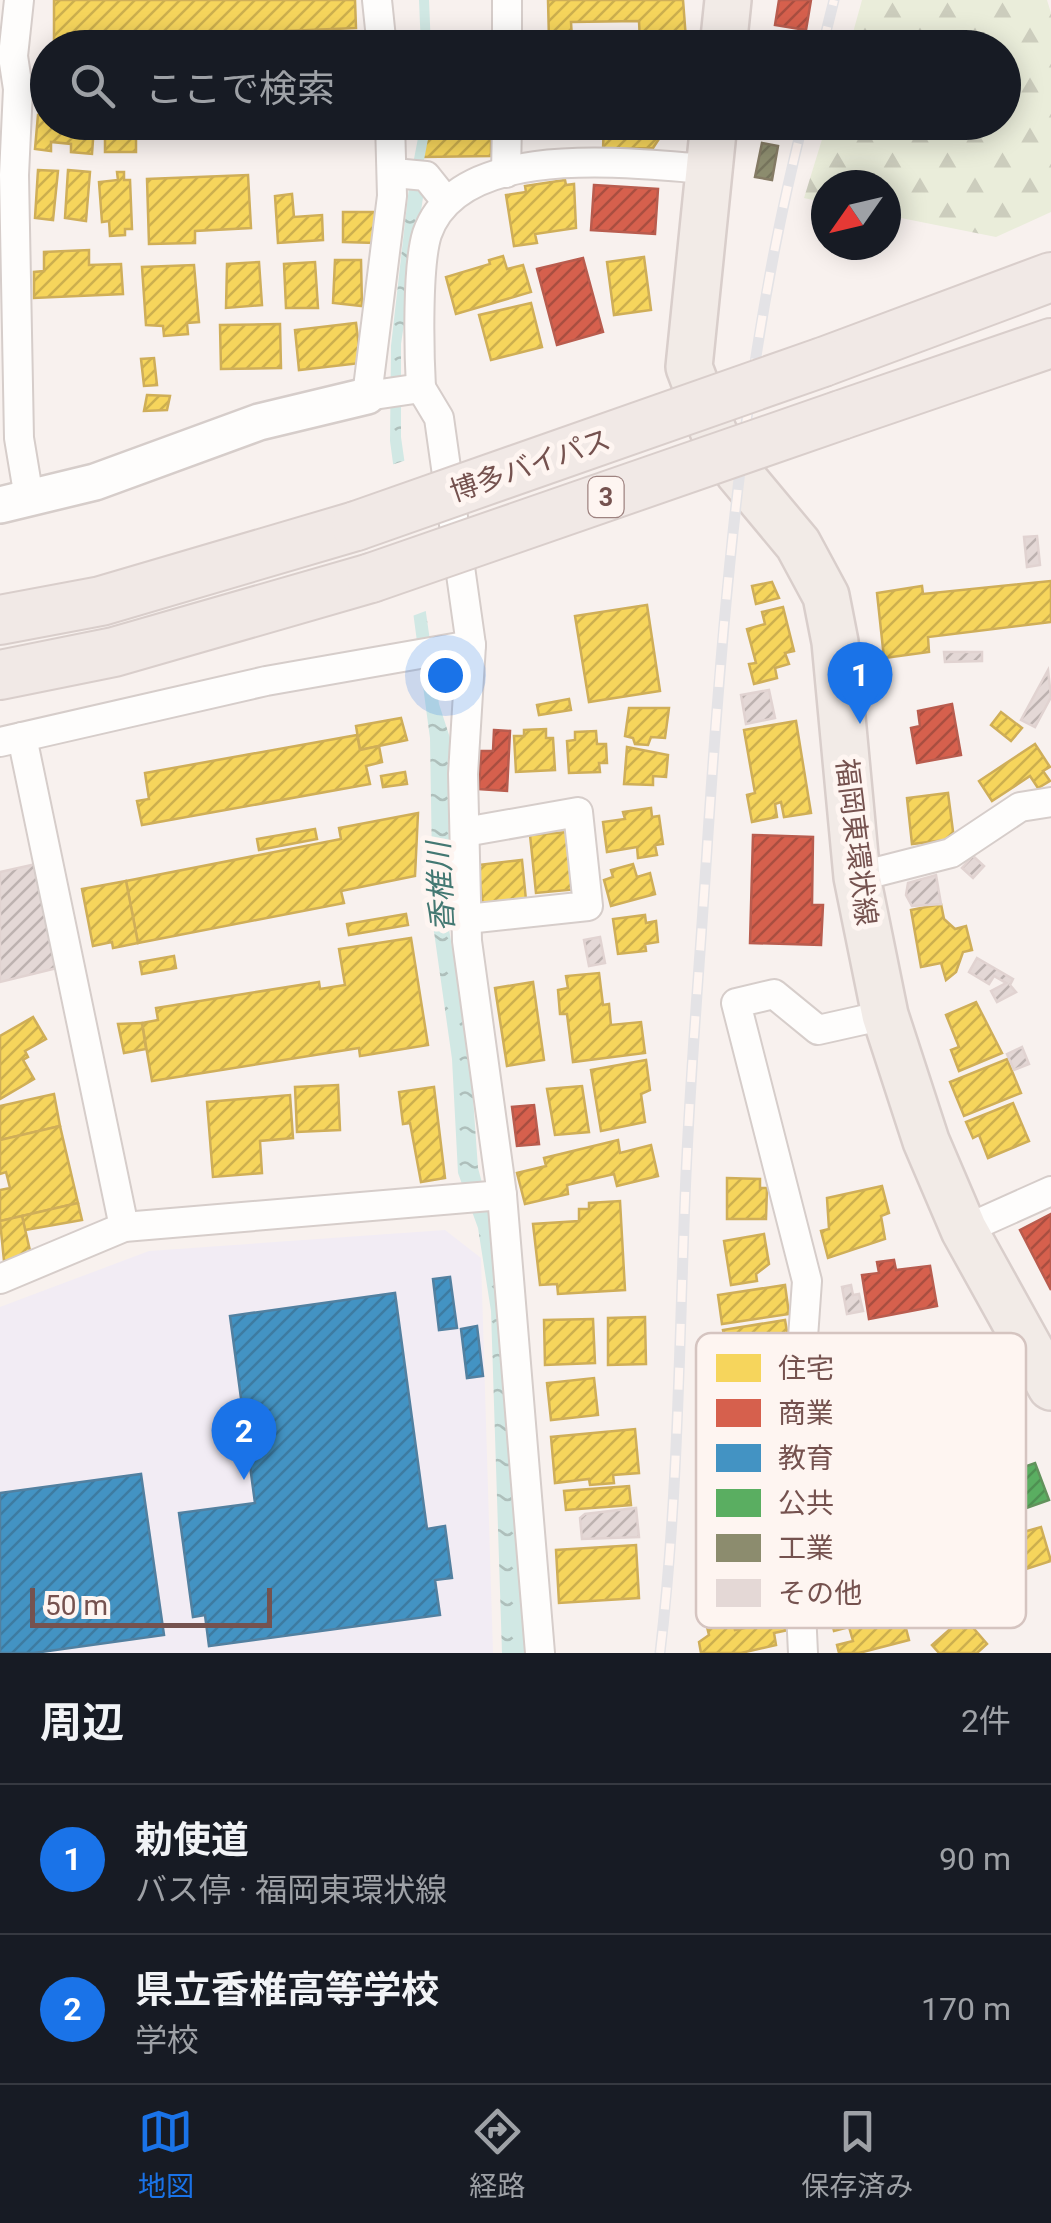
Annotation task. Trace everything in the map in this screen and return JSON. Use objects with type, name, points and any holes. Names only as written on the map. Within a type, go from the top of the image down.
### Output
[{"type":"highway","name":"博多バイパス","points":[[0,620],[101,601],[356,526],[1051,278]]},
{"type":"highway","name":"博多バイパス","points":[[0,675],[114,652],[371,578],[1051,344]]},
{"type":"main road","points":[[725,30],[728,0]]},
{"type":"main road","name":"福岡東環状線","points":[[712,140],[689,367],[722,446],[761,502],[798,544],[826,596],[835,642],[857,877],[885,1014],[926,1141],[964,1230],[1021,1333]]},
{"type":"main road","name":"福岡東環状線","points":[[1026,1342],[1051,1387]]},
{"type":"street","points":[[19,0],[14,56],[18,89],[7,158],[19,438],[14,502],[95,482],[258,422],[367,396],[421,388]]},
{"type":"street","points":[[377,0],[380,30]]},
{"type":"street","points":[[507,0],[507,30]]},
{"type":"street","points":[[367,396],[394,173],[391,140]]},
{"type":"street","points":[[506,173],[507,140]]},
{"type":"street","points":[[540,1653],[502,1195],[467,919],[463,774],[471,645],[439,418],[421,388],[419,342],[427,235],[446,201],[476,182],[521,168],[578,164],[708,169]]},
{"type":"street","points":[[394,173],[426,176],[446,201]]},
{"type":"street","points":[[124,1227],[11,740],[266,680],[471,645]]},
{"type":"street","points":[[857,877],[951,852],[1020,808],[1051,802]]},
{"type":"street","points":[[465,832],[578,812],[588,906],[467,919]]},
{"type":"street","points":[[803,1333],[807,1281],[736,1002],[774,994],[818,1030],[885,1014]]},
{"type":"street","points":[[964,1230],[1051,1190]]},
{"type":"street","points":[[0,1278],[124,1227],[502,1195]]},
{"type":"street","points":[[802,1628],[803,1653]]},
{"type":"shaded area","points":[[445,1230],[481,1258],[493,1653],[0,1653],[0,1307],[149,1251]]},
{"type":"green space","points":[[862,0],[1047,0],[1051,13],[1051,212],[996,237],[901,218],[901,170],[813,170],[822,140],[1021,140],[1021,30],[854,30]]},
{"type":"green space","points":[[811,175],[811,200],[804,198]]},
{"type":"water","points":[[417,184],[424,191],[401,344],[401,437],[439,704],[451,741],[448,923],[470,1055],[478,1168],[494,1227],[529,1653],[502,1653],[491,1311],[478,1228],[458,1173],[452,1059],[433,925],[430,738],[390,441],[391,346],[409,187]]},
{"type":"pier","points":[[410,459],[431,609],[407,618],[388,466]]},
{"type":"building: 住宅","points":[[54,0],[355,0],[356,28],[54,30]]},
{"type":"building: 住宅","points":[[548,0],[683,0],[685,30],[639,30],[639,21],[571,22],[571,30],[549,30]]},
{"type":"building: 住宅","points":[[36,140],[93,140],[92,154],[71,152],[71,144],[51,142],[51,151],[35,149]]},
{"type":"building: 住宅","points":[[105,140],[136,140],[136,152],[105,152]]},
{"type":"building: 住宅","points":[[423,140],[491,140],[491,156],[423,157]]},
{"type":"building: 住宅","points":[[603,140],[658,140],[653,148],[603,149]]},
{"type":"building: 住宅","points":[[38,170],[58,171],[53,220],[35,218]]},
{"type":"building: 住宅","points":[[68,170],[90,172],[86,221],[65,218]]},
{"type":"building: 住宅","points":[[117,172],[124,172],[124,180],[130,180],[132,229],[125,229],[125,235],[110,236],[109,221],[102,222],[99,182],[118,180]]},
{"type":"building: 住宅","points":[[248,175],[251,228],[195,231],[195,243],[149,244],[147,179]]},
{"type":"building: 住宅","points":[[565,180],[566,185],[574,184],[576,228],[535,234],[537,243],[514,246],[506,195],[526,192],[525,186]]},
{"type":"building: 住宅","points":[[292,194],[294,217],[322,215],[323,240],[278,243],[275,196]]},
{"type":"building: 住宅","points":[[343,212],[375,212],[376,243],[343,242]]},
{"type":"building: 住宅","points":[[89,250],[89,265],[121,264],[123,294],[34,298],[34,272],[44,271],[44,252]]},
{"type":"building: 住宅","points":[[503,256],[507,269],[523,265],[531,292],[456,314],[446,277],[490,264],[489,260]]},
{"type":"building: 住宅","points":[[644,257],[651,310],[614,315],[607,262]]},
{"type":"building: 住宅","points":[[335,260],[361,260],[362,306],[333,303]]},
{"type":"building: 住宅","points":[[259,262],[262,305],[226,308],[227,264]]},
{"type":"building: 住宅","points":[[315,262],[318,308],[286,308],[284,264]]},
{"type":"building: 住宅","points":[[194,265],[199,322],[187,323],[188,334],[164,336],[163,326],[146,325],[142,267]]},
{"type":"building: 住宅","points":[[531,303],[542,347],[491,360],[479,315]]},
{"type":"building: 住宅","points":[[356,323],[361,363],[299,370],[295,330]]},
{"type":"building: 住宅","points":[[280,324],[281,368],[221,369],[220,325]]},
{"type":"building: 住宅","points":[[154,358],[157,385],[144,386],[141,359]]},
{"type":"building: 住宅","points":[[147,395],[170,396],[167,410],[144,411]]},
{"type":"building: 住宅","points":[[1051,581],[1051,622],[928,637],[929,652],[884,658],[877,593],[922,586],[923,594]]},
{"type":"building: 住宅","points":[[772,582],[779,598],[756,604],[752,586]]},
{"type":"building: 住宅","points":[[647,605],[660,691],[589,702],[575,616]]},
{"type":"building: 住宅","points":[[783,607],[794,651],[785,653],[789,664],[775,668],[777,678],[754,684],[749,664],[756,663],[747,629],[765,624],[762,612]]},
{"type":"building: 住宅","points":[[569,699],[571,710],[539,715],[537,705]]},
{"type":"building: 住宅","points":[[629,708],[669,708],[665,738],[651,737],[648,745],[635,744],[633,738],[625,736]]},
{"type":"building: 住宅","points":[[1001,712],[1022,728],[1011,741],[991,725]]},
{"type":"building: 住宅","points":[[401,718],[407,740],[360,750],[356,726]]},
{"type":"building: 住宅","points":[[796,721],[811,813],[784,817],[781,802],[775,804],[777,817],[752,822],[747,795],[755,793],[744,730]]},
{"type":"building: 住宅","points":[[546,729],[546,738],[553,738],[555,770],[516,772],[514,736],[524,736],[524,730]]},
{"type":"building: 住宅","points":[[596,731],[597,744],[606,744],[607,763],[599,763],[600,772],[569,773],[567,741],[575,740],[575,732]]},
{"type":"building: 住宅","points":[[357,735],[360,750],[379,746],[382,762],[366,766],[370,784],[142,825],[137,801],[149,799],[145,773]]},
{"type":"building: 住宅","points":[[1035,744],[1050,767],[1043,771],[1050,781],[1038,788],[1030,776],[992,801],[979,781]]},
{"type":"building: 住宅","points":[[627,747],[668,755],[666,777],[653,776],[653,785],[624,784]]},
{"type":"building: 住宅","points":[[405,772],[407,784],[383,787],[381,776]]},
{"type":"building: 住宅","points":[[948,793],[954,839],[912,844],[907,798]]},
{"type":"building: 住宅","points":[[651,808],[652,817],[659,816],[663,844],[655,845],[657,855],[638,858],[637,847],[607,852],[603,822],[625,819],[623,812]]},
{"type":"building: 住宅","points":[[418,813],[415,876],[341,891],[344,903],[138,943],[126,881],[341,839],[339,828]]},
{"type":"building: 住宅","points":[[315,829],[317,839],[259,850],[257,839]]},
{"type":"building: 住宅","points":[[568,832],[579,889],[536,893],[530,835]]},
{"type":"building: 住宅","points":[[522,860],[526,900],[483,905],[478,865]]},
{"type":"building: 住宅","points":[[633,864],[637,877],[650,873],[655,894],[611,906],[604,880],[613,877],[611,870]]},
{"type":"building: 住宅","points":[[126,881],[138,943],[113,948],[112,942],[93,946],[82,889]]},
{"type":"building: 住宅","points":[[941,904],[944,919],[955,929],[966,926],[972,950],[963,952],[956,972],[946,980],[941,963],[921,967],[911,910]]},
{"type":"building: 住宅","points":[[406,914],[408,925],[349,935],[347,924]]},
{"type":"building: 住宅","points":[[645,915],[646,923],[656,921],[658,942],[645,944],[646,951],[618,954],[613,919]]},
{"type":"building: 住宅","points":[[411,938],[428,1045],[360,1056],[359,1048],[152,1081],[142,1023],[158,1020],[156,1008],[319,982],[320,989],[345,985],[339,949]]},
{"type":"building: 住宅","points":[[174,956],[176,968],[142,974],[140,962]]},
{"type":"building: 住宅","points":[[599,973],[603,1005],[609,1004],[611,1025],[641,1022],[645,1053],[573,1062],[567,1014],[560,1014],[558,990],[568,988],[566,976]]},
{"type":"building: 住宅","points":[[533,982],[544,1060],[507,1066],[495,988]]},
{"type":"building: 住宅","points":[[976,1002],[1002,1053],[959,1071],[951,1050],[959,1047],[946,1015]]},
{"type":"building: 住宅","points":[[33,1017],[46,1039],[25,1051],[28,1057],[23,1060],[34,1079],[0,1099],[0,1036]]},
{"type":"building: 住宅","points":[[142,1023],[146,1049],[124,1053],[118,1024]]},
{"type":"building: 住宅","points":[[1007,1059],[1021,1093],[964,1116],[950,1082]]},
{"type":"building: 住宅","points":[[646,1060],[650,1090],[641,1094],[645,1122],[601,1131],[591,1070]]},
{"type":"building: 住宅","points":[[338,1085],[340,1130],[297,1132],[295,1087]]},
{"type":"building: 住宅","points":[[582,1086],[589,1132],[555,1135],[547,1089]]},
{"type":"building: 住宅","points":[[434,1087],[445,1178],[421,1182],[410,1123],[403,1124],[399,1092]]},
{"type":"building: 住宅","points":[[54,1094],[60,1126],[0,1140],[0,1106]]},
{"type":"building: 住宅","points":[[290,1095],[293,1138],[260,1141],[262,1173],[213,1177],[207,1102]]},
{"type":"building: 住宅","points":[[1013,1103],[1029,1141],[988,1158],[979,1135],[973,1138],[966,1122]]},
{"type":"building: 住宅","points":[[60,1126],[78,1203],[0,1221],[0,1190],[10,1188],[6,1172],[0,1174],[0,1140]]},
{"type":"building: 住宅","points":[[618,1140],[620,1153],[651,1145],[658,1176],[617,1186],[614,1174],[567,1185],[568,1194],[525,1204],[517,1173],[546,1166],[544,1158]]},
{"type":"building: 住宅","points":[[727,1178],[760,1179],[760,1188],[767,1188],[766,1219],[727,1219]]},
{"type":"building: 住宅","points":[[882,1186],[889,1213],[881,1216],[885,1239],[828,1258],[821,1231],[829,1229],[827,1198]]},
{"type":"building: 住宅","points":[[620,1201],[625,1290],[558,1294],[557,1284],[540,1285],[533,1224],[579,1221],[579,1209],[589,1209],[589,1203]]},
{"type":"building: 住宅","points":[[78,1203],[82,1220],[25,1230],[22,1216]]},
{"type":"building: 住宅","points":[[22,1216],[31,1255],[4,1261],[0,1221]]},
{"type":"building: 住宅","points":[[764,1234],[769,1264],[756,1274],[757,1281],[731,1285],[724,1241]]},
{"type":"building: 住宅","points":[[785,1285],[789,1314],[722,1324],[718,1295]]},
{"type":"building: 住宅","points":[[645,1317],[646,1364],[608,1365],[608,1318]]},
{"type":"building: 住宅","points":[[593,1319],[595,1363],[545,1365],[544,1320]]},
{"type":"building: 住宅","points":[[785,1320],[787,1333],[724,1333],[723,1330]]},
{"type":"building: 住宅","points":[[594,1378],[598,1415],[551,1420],[547,1383]]},
{"type":"building: 住宅","points":[[635,1429],[639,1473],[613,1475],[614,1483],[590,1485],[589,1479],[555,1483],[551,1437]]},
{"type":"building: 住宅","points":[[629,1486],[631,1505],[566,1510],[564,1491]]},
{"type":"building: 住宅","points":[[1041,1527],[1051,1561],[1026,1569],[1026,1531]]},
{"type":"building: 住宅","points":[[636,1545],[639,1598],[559,1603],[556,1550]]},
{"type":"building: 住宅","points":[[707,1628],[793,1629],[774,1633],[776,1645],[741,1653],[701,1653],[699,1642],[709,1635]]},
{"type":"building: 住宅","points":[[849,1628],[906,1628],[909,1640],[859,1653],[839,1653],[837,1645],[853,1641]]},
{"type":"building: 住宅","points":[[951,1628],[973,1628],[987,1644],[977,1653],[939,1653],[932,1645]]},
{"type":"building: 商業","points":[[779,0],[811,0],[806,30],[775,25]]},
{"type":"building: 商業","points":[[594,185],[658,189],[655,234],[591,230]]},
{"type":"building: 商業","points":[[583,258],[603,332],[557,345],[537,269]]},
{"type":"building: 商業","points":[[952,704],[961,755],[917,763],[911,728],[920,726],[918,711]]},
{"type":"building: 商業","points":[[494,730],[510,731],[507,791],[479,789],[481,751],[493,751]]},
{"type":"building: 商業","points":[[753,835],[813,837],[812,905],[823,905],[821,945],[750,943]]},
{"type":"building: 商業","points":[[534,1105],[539,1144],[517,1146],[512,1107]]},
{"type":"building: 商業","points":[[1051,1214],[1051,1290],[1020,1230]]},
{"type":"building: 商業","points":[[894,1260],[896,1270],[930,1266],[937,1306],[869,1319],[862,1275],[879,1273],[877,1262]]},
{"type":"building: 教育","points":[[450,1277],[457,1328],[439,1330],[433,1279]]},
{"type":"building: 教育","points":[[395,1293],[427,1529],[445,1526],[452,1578],[435,1580],[440,1615],[209,1646],[205,1615],[193,1617],[179,1513],[255,1503],[230,1316]]},
{"type":"building: 教育","points":[[477,1326],[483,1376],[467,1378],[461,1329]]},
{"type":"building: 教育","points":[[141,1474],[164,1635],[34,1653],[0,1653],[0,1493]]},
{"type":"building: 公共","points":[[1035,1463],[1049,1500],[1026,1508],[1026,1466]]},
{"type":"building: 工業","points":[[762,143],[778,146],[772,180],[755,177]]},
{"type":"building: その他","points":[[1037,536],[1040,565],[1027,567],[1024,537]]},
{"type":"building: その他","points":[[944,652],[982,652],[982,661],[945,662]]},
{"type":"building: その他","points":[[1048,670],[1051,697],[1035,727],[1021,720]]},
{"type":"building: その他","points":[[769,690],[775,718],[746,724],[741,695]]},
{"type":"building: その他","points":[[973,856],[984,866],[973,878],[962,868]]},
{"type":"building: その他","points":[[36,864],[61,967],[0,982],[0,872]]},
{"type":"building: その他","points":[[936,875],[941,904],[912,906],[906,895],[908,883]]},
{"type":"building: その他","points":[[600,937],[605,963],[589,966],[584,940]]},
{"type":"building: その他","points":[[977,958],[1013,979],[1010,985],[1016,992],[997,1002],[991,991],[1006,983],[994,976],[989,984],[969,972]]},
{"type":"building: その他","points":[[1022,1047],[1029,1064],[1014,1070],[1007,1054]]},
{"type":"building: その他","points":[[851,1285],[853,1295],[859,1294],[863,1311],[847,1314],[842,1287]]},
{"type":"building: その他","points":[[636,1508],[639,1537],[582,1539],[580,1518],[585,1514]]},
{"type":"waterway","name":"香椎川","points":[[424,0],[425,30]]},
{"type":"waterway","name":"香椎川","points":[[416,175],[423,140]]},
{"type":"railway","points":[[826,30],[834,0]]},
{"type":"railway","points":[[660,1653],[675,1474],[691,1089],[730,565],[751,387],[799,140]]},
{"type":"place","name":"勅使道","points":[[860,724]]},
{"type":"place","name":"県立香椎高等学校","points":[[244,1480]]}]
